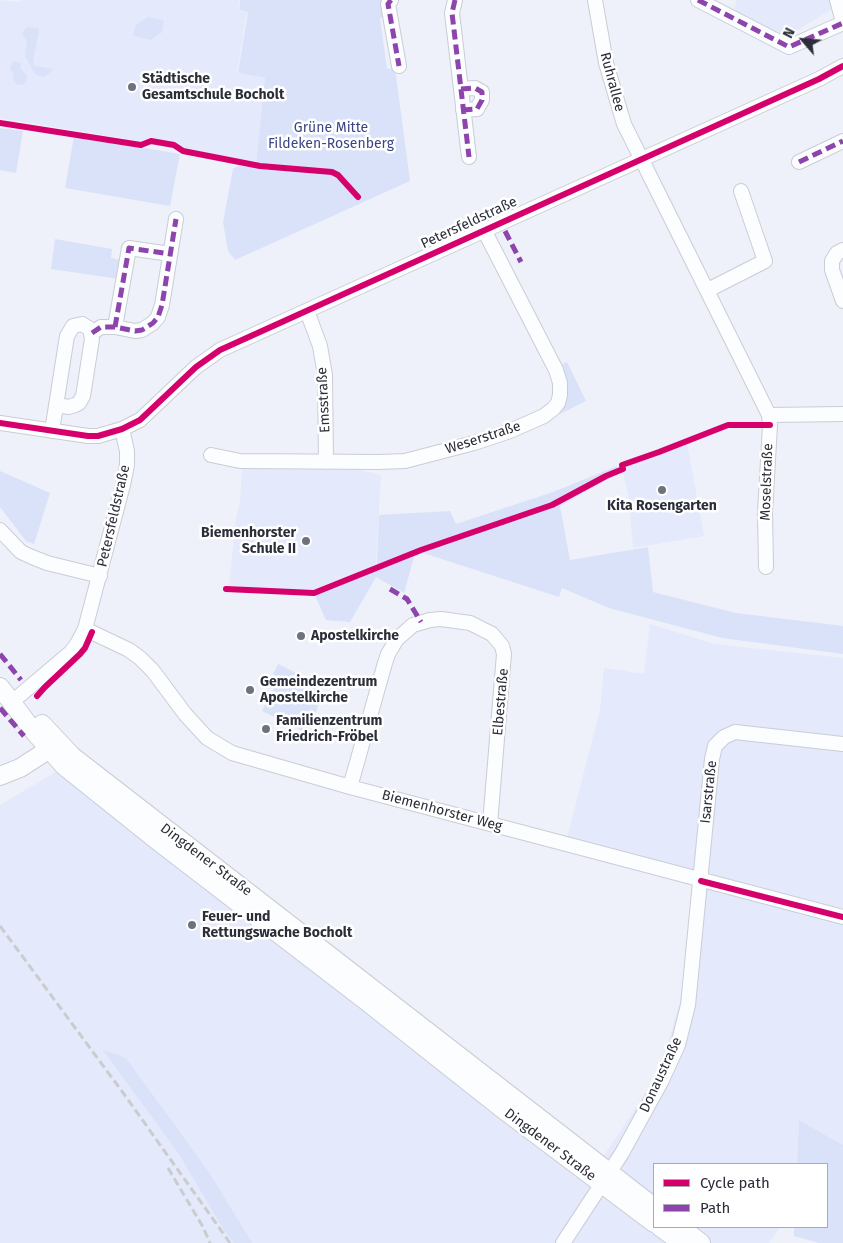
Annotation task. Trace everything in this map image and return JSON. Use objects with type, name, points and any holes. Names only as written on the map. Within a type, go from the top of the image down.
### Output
[{"type":"main road","points":[[0,677],[19,696],[55,747]]},
{"type":"main road","points":[[0,687],[55,747]]},
{"type":"main road","points":[[0,776],[20,768],[55,747]]},
{"type":"main road","name":"Dingdener Straße","points":[[55,747],[64,766],[447,1066],[606,1178],[653,1206]]},
{"type":"main road","name":"Dingdener Straße","points":[[55,747],[72,756],[520,1104],[606,1178],[653,1222]]},
{"type":"main road","name":"Dingdener Straße","points":[[447,1066],[455,1061],[461,1063],[502,1094],[520,1104]]},
{"type":"main road","points":[[661,1228],[682,1243]]},
{"type":"main road","points":[[681,1228],[702,1243]]},
{"type":"street","points":[[391,0],[388,4],[399,66]]},
{"type":"street","points":[[455,0],[452,13],[469,157]]},
{"type":"street","name":"Ruhrallee","points":[[595,0],[599,32],[615,94],[624,124],[641,159]]},
{"type":"street","points":[[698,0],[789,47],[843,22],[837,0]]},
{"type":"street","name":"Petersfeldstraße","points":[[19,696],[71,652],[85,629],[118,508],[127,465],[127,451],[122,429],[140,420],[196,367],[220,350],[819,79],[843,66]]},
{"type":"street","points":[[461,89],[475,88],[482,92],[482,100],[477,108],[463,110]]},
{"type":"street","points":[[799,162],[843,141]]},
{"type":"street","name":"Moselstraße","points":[[641,159],[708,290],[768,415],[770,425],[765,506],[766,567]]},
{"type":"street","points":[[708,290],[765,261],[741,191]]},
{"type":"street","points":[[92,333],[101,328],[115,327],[136,331],[142,330],[154,323],[162,305],[176,219]]},
{"type":"street","name":"Weserstraße","points":[[211,455],[240,461],[405,461],[474,443],[510,431],[544,416],[553,409],[560,395],[560,383],[556,370],[484,230]]},
{"type":"street","points":[[115,327],[129,248],[170,254]]},
{"type":"street","points":[[843,250],[837,253],[832,261],[832,270],[843,301]]},
{"type":"street","name":"Emsstraße","points":[[307,311],[320,346],[325,375],[326,462]]},
{"type":"street","points":[[52,431],[66,336],[73,326],[82,324],[87,326],[92,333],[83,396],[75,406],[56,405]]},
{"type":"street","points":[[768,415],[843,414]]},
{"type":"street","points":[[0,423],[98,436],[122,429]]},
{"type":"street","points":[[0,530],[21,552],[47,563],[100,576]]},
{"type":"street","name":"Elbestraße","points":[[350,787],[385,663],[397,639],[413,625],[430,620],[441,619],[470,623],[492,634],[502,646],[504,654],[490,824]]},
{"type":"street","name":"Biemenhorster Weg","points":[[85,629],[129,650],[140,658],[164,684],[185,714],[207,738],[220,748],[245,758],[843,918]]},
{"type":"street","name":"Isarstraße","points":[[701,881],[712,759],[715,746],[724,737],[735,732],[843,744]]},
{"type":"street","name":"Donaustraße","points":[[563,1243],[606,1178],[661,1082],[678,1045],[688,1005],[701,881]]},
{"type":"shaded area","name":"Städtische Gesamtschule Bocholt","points":[[0,0],[20,2],[21,0],[239,0],[238,11],[247,12],[237,73],[265,78],[262,96],[267,109],[257,162],[185,149],[176,143],[148,138],[140,141],[0,118]]},
{"type":"shaded area","points":[[737,0],[843,0],[843,2],[787,37],[733,12]]},
{"type":"shaded area","name":"Kita Rosengarten","points":[[687,443],[704,536],[633,548],[629,499],[623,471],[626,469],[625,466]]},
{"type":"shaded area","name":"Biemenhorster Schule II","points":[[242,469],[359,470],[381,475],[376,564],[313,590],[229,587],[236,518],[240,503]]},
{"type":"shaded area","points":[[650,624],[714,644],[843,658],[843,1145],[799,1120],[797,1163],[653,1163],[653,1228],[779,1228],[769,1243],[0,1243],[0,805],[74,761],[597,1166],[659,1073],[680,1002],[690,926],[694,878],[566,842],[600,710],[604,668],[644,674]]},
{"type":"green space","name":"Grüne Mitte Fildeken-Rosenberg","points":[[240,0],[384,0],[387,16],[380,18],[387,69],[395,68],[410,181],[235,260],[228,251],[223,222],[233,169],[238,166],[256,167],[265,78],[238,73],[248,12],[239,10]]},
{"type":"green space","points":[[148,17],[164,20],[162,32],[151,40],[133,36],[136,25]]},
{"type":"green space","points":[[29,27],[39,29],[33,63],[35,66],[54,69],[44,77],[36,75],[25,56],[27,41],[22,34]]},
{"type":"green space","points":[[14,61],[21,63],[20,67],[27,77],[23,85],[16,84],[14,81],[13,72],[10,69]]},
{"type":"green space","points":[[0,128],[23,131],[16,173],[0,170]]},
{"type":"green space","points":[[74,136],[180,154],[170,206],[65,188]]},
{"type":"green space","points":[[55,239],[112,249],[111,258],[121,260],[119,279],[51,269]]},
{"type":"green space","points":[[567,362],[586,401],[560,414],[559,411],[567,392],[567,386],[560,365]]},
{"type":"green space","points":[[617,466],[620,472],[560,506],[570,560],[648,547],[653,592],[736,613],[843,626],[843,654],[722,638],[609,608],[562,588],[559,597],[423,553],[414,557],[404,593],[376,577],[350,622],[326,620],[313,591],[377,564],[379,515],[450,511],[456,524],[553,492]]},
{"type":"green space","points":[[0,471],[50,493],[34,544],[26,541],[0,507]]},
{"type":"green space","points":[[278,664],[314,682],[320,691],[320,700],[316,712],[305,732],[262,711],[279,678],[273,674]]},
{"type":"green space","points":[[103,1050],[126,1058],[210,1174],[252,1243],[234,1243],[224,1230],[179,1154]]},
{"type":"green space","points":[[799,1120],[843,1145],[843,1243],[819,1243],[794,1236],[794,1228],[828,1228],[828,1163],[797,1163]]},
{"type":"railway","points":[[0,926],[121,1090],[230,1243]]},
{"type":"railway","points":[[168,1168],[203,1227],[210,1243]]},
{"type":"marked path","points":[[391,0],[388,4],[399,66]]},
{"type":"marked path","points":[[455,0],[452,13],[469,157]]},
{"type":"marked path","points":[[698,0],[789,47],[843,23]]},
{"type":"marked path","points":[[461,89],[475,88],[482,92],[482,100],[477,109],[463,110]]},
{"type":"marked path","points":[[799,162],[843,141]]},
{"type":"marked path","points":[[92,333],[101,327],[115,327],[135,331],[142,330],[153,323],[158,317],[162,305],[176,219]]},
{"type":"marked path","points":[[505,231],[521,262]]},
{"type":"marked path","points":[[115,327],[129,248],[170,254]]},
{"type":"marked path","points":[[390,589],[407,599],[421,622]]},
{"type":"marked path","points":[[0,654],[21,680]]},
{"type":"marked path","points":[[0,708],[24,736]]},
{"type":"cycle path","points":[[0,423],[88,436],[98,436],[122,429],[140,420],[196,367],[220,350],[819,79],[843,66]]},
{"type":"cycle path","points":[[0,123],[141,145],[151,141],[174,145],[183,151],[260,166],[332,172],[338,175],[358,197]]},
{"type":"cycle path","points":[[226,589],[314,593],[421,550],[552,505],[623,469],[622,465],[728,425],[770,425]]},
{"type":"cycle path","points":[[37,696],[80,654],[85,648],[92,632]]},
{"type":"cycle path","points":[[701,881],[843,917]]},
{"type":"place","name":"Städtische Gesamtschule Bocholt","points":[[132,87]]},
{"type":"place","name":"Kita Rosengarten","points":[[662,490]]},
{"type":"place","name":"Biemenhorster Schule II","points":[[306,541]]},
{"type":"place","name":"Apostelkirche","points":[[301,636]]},
{"type":"place","name":"Gemeindezentrum Apostelkirche","points":[[250,690]]},
{"type":"place","name":"Familienzentrum Friedrich-Fröbel","points":[[266,729]]},
{"type":"place","name":"Feuer- und Rettungswache Bocholt","points":[[192,925]]}]
